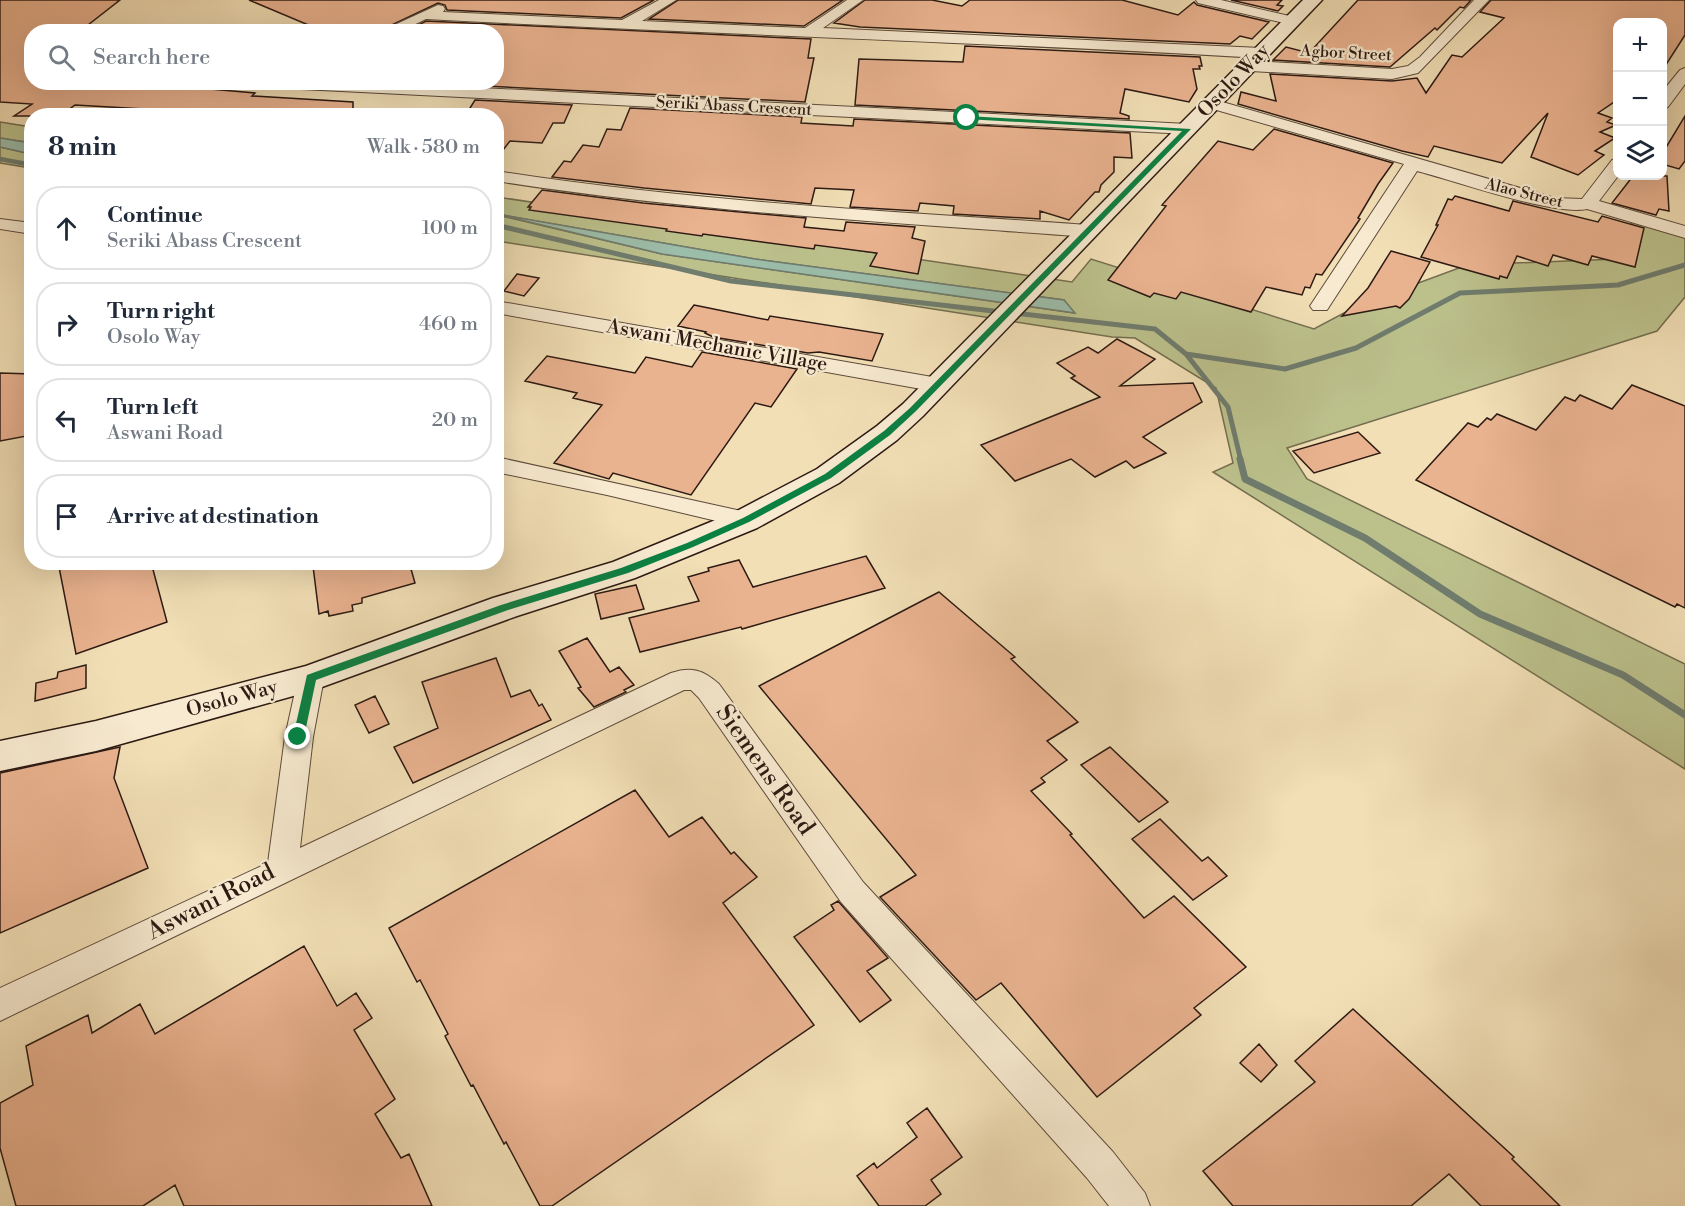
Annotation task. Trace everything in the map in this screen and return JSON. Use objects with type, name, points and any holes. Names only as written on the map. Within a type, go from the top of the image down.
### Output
[{"type":"main road","name":"Osolo Way","points":[[0,756],[96,736],[311,678],[505,607],[624,570],[746,520],[828,476],[887,433],[938,385],[1313,0]]},
{"type":"street","points":[[404,24],[458,0]]},
{"type":"street","points":[[621,26],[669,0]]},
{"type":"street","points":[[807,33],[856,0]]},
{"type":"street","points":[[1203,0],[1293,21]]},
{"type":"street","name":"Agbor Street","points":[[424,15],[621,26],[1117,45],[1392,74],[1404,73],[1425,60],[1482,0]]},
{"type":"street","points":[[1667,97],[1685,73]]},
{"type":"street","name":"Seriki Abass Crescent","points":[[419,90],[1188,129]]},
{"type":"street","name":"Alao Street","points":[[1212,104],[1406,157],[1413,160],[1413,164],[1554,203],[1578,205],[1588,203],[1613,169]]},
{"type":"street","points":[[1320,306],[1413,164]]},
{"type":"street","points":[[504,177],[591,192],[711,204],[1088,231]]},
{"type":"street","points":[[1588,203],[1685,232]]},
{"type":"street","points":[[0,224],[24,228]]},
{"type":"street","name":"Aswani Mechanic Village","points":[[504,308],[938,385]]},
{"type":"street","points":[[504,467],[607,487],[746,520]]},
{"type":"street","name":"Aswani Road","points":[[0,1005],[282,871],[298,737],[311,678]]},
{"type":"street","name":"Siemens Road","points":[[282,871],[681,680],[697,680],[709,691],[852,892],[1086,1148],[1132,1206]]},
{"type":"green space","points":[[0,122],[24,126],[24,142],[0,138]]},
{"type":"green space","points":[[0,147],[24,152],[24,167],[0,163]]},
{"type":"green space","points":[[504,198],[1072,282],[1091,259],[1314,329],[1359,305],[1467,265],[1616,259],[1636,213],[1685,234],[1685,297],[1657,331],[1287,448],[1307,479],[1685,664],[1685,769],[1213,472],[1233,463],[1216,388],[1135,338],[1112,337],[504,242],[504,217],[662,254],[1074,313],[1064,300],[755,259],[504,215]]},
{"type":"shaded area","points":[[0,138],[24,142],[24,152],[0,147]]},
{"type":"shaded area","points":[[504,215],[755,259],[1064,300],[1075,313],[662,254]]},
{"type":"building","points":[[0,0],[120,0],[89,24],[24,24],[24,90],[220,90],[255,93],[252,96],[353,102],[353,108],[126,108],[75,105],[71,108],[26,108],[32,104],[0,102]]},
{"type":"building","points":[[249,0],[654,0],[621,18],[447,10],[445,5],[438,3],[394,24],[306,24]]},
{"type":"building","points":[[678,0],[843,0],[804,26],[649,19]]},
{"type":"building","points":[[865,0],[932,0],[962,6],[970,0],[1122,0],[1178,15],[1194,2],[1197,5],[1269,22],[1252,39],[1240,36],[1230,44],[860,27],[834,23]]},
{"type":"building","points":[[1231,0],[1282,0],[1277,5],[1283,6],[1278,11]]},
{"type":"building","points":[[1358,0],[1471,0],[1390,67],[1273,60],[1286,47],[1309,53]]},
{"type":"building","points":[[1491,0],[1685,0],[1685,35],[1667,63],[1667,18],[1613,18],[1613,103],[1598,113],[1612,118],[1607,122],[1613,124],[1613,126],[1600,132],[1613,137],[1613,139],[1595,151],[1604,155],[1578,175],[1531,157],[1548,113],[1502,163],[1434,146],[1428,157],[1238,104],[1241,92],[1276,101],[1270,74],[1392,81],[1417,78],[1426,93],[1452,55],[1462,57],[1504,18],[1480,12]]},
{"type":"building","points":[[426,21],[490,24],[420,24]]},
{"type":"building","points":[[504,25],[811,39],[808,58],[814,58],[805,102],[504,87]]},
{"type":"building","points":[[965,46],[1200,57],[1202,66],[1199,66],[1200,69],[1193,69],[1197,89],[1189,102],[1125,89],[1120,113],[1129,116],[1129,119],[855,105],[859,59],[963,62]]},
{"type":"building","points":[[475,100],[572,105],[564,123],[553,123],[542,143],[510,141],[504,149],[504,108],[470,108]]},
{"type":"building","points":[[630,108],[802,117],[801,123],[853,126],[854,119],[1130,133],[1132,158],[1114,157],[1114,172],[1101,185],[1099,192],[1095,192],[1069,220],[1040,211],[1040,219],[953,214],[954,206],[920,203],[918,211],[850,207],[854,190],[815,188],[811,204],[552,177],[564,161],[571,162],[583,145],[599,147],[607,129],[621,130]]},
{"type":"building","points":[[24,109],[24,116],[14,116]]},
{"type":"building","points":[[1685,116],[1685,161],[1679,169],[1667,165],[1667,146]]},
{"type":"building","points":[[1274,129],[1393,163],[1378,184],[1358,218],[1360,219],[1322,275],[1316,274],[1310,288],[1305,287],[1302,295],[1266,287],[1251,312],[1181,292],[1176,299],[1154,293],[1150,297],[1108,280],[1166,206],[1162,205],[1218,141],[1253,150]]},
{"type":"building","points":[[1667,176],[1669,211],[1659,209],[1656,215],[1612,203],[1630,180],[1667,180]]},
{"type":"building","points":[[542,190],[643,203],[806,218],[804,227],[844,231],[846,222],[915,227],[912,238],[925,241],[918,274],[870,266],[877,253],[815,245],[814,249],[703,234],[702,236],[529,210],[531,207],[528,207]]},
{"type":"building","points":[[1455,196],[1509,211],[1513,201],[1598,222],[1602,216],[1644,228],[1635,267],[1592,256],[1588,265],[1553,255],[1548,266],[1517,256],[1507,278],[1500,276],[1499,279],[1421,257],[1438,225],[1436,225],[1448,199],[1452,200]]},
{"type":"building","points":[[1391,251],[1430,262],[1409,299],[1400,308],[1396,306],[1342,316],[1368,288]]},
{"type":"building","points":[[517,274],[539,278],[524,296],[504,291]]},
{"type":"building","points":[[694,305],[768,320],[770,316],[883,334],[872,361],[819,352],[808,353],[713,337],[706,332],[678,326]]},
{"type":"building","points":[[1117,339],[1155,359],[1120,386],[1193,383],[1202,402],[1143,437],[1166,453],[1134,468],[1126,461],[1095,477],[1071,459],[1015,481],[981,445],[1100,397],[1071,378],[1075,376],[1057,363],[1088,347],[1098,353]]},
{"type":"building","points":[[702,352],[797,369],[771,407],[755,403],[691,495],[613,473],[609,479],[554,463],[602,405],[573,398],[577,393],[525,381],[547,356],[635,373],[646,357],[692,367]]},
{"type":"building","points":[[0,373],[24,374],[24,436],[0,441]]},
{"type":"building","points":[[1632,385],[1685,406],[1685,608],[1677,604],[1675,607],[1416,480],[1468,423],[1478,427],[1487,418],[1491,420],[1497,414],[1536,430],[1565,397],[1575,401],[1580,395],[1612,409]]},
{"type":"building","points":[[1358,432],[1380,453],[1314,473],[1293,451]]},
{"type":"building","points":[[866,556],[885,588],[742,629],[741,627],[640,652],[629,618],[699,601],[688,577],[709,571],[708,568],[739,560],[753,587]]},
{"type":"building","points":[[60,570],[153,570],[167,622],[76,654]]},
{"type":"building","points":[[314,570],[411,570],[415,583],[362,598],[362,603],[352,605],[353,611],[329,616],[328,611],[319,614]]},
{"type":"building","points":[[636,585],[644,609],[601,619],[595,594]]},
{"type":"building","points":[[939,592],[1015,657],[1011,659],[1078,722],[1047,741],[1067,760],[1041,778],[1045,782],[1031,791],[1072,834],[1070,835],[1144,918],[1174,896],[1246,967],[1194,1008],[1201,1015],[1097,1097],[1001,983],[976,1000],[880,897],[916,875],[759,686]]},
{"type":"building","points":[[587,638],[610,672],[619,667],[634,685],[624,690],[626,692],[594,707],[578,688],[581,687],[559,651]]},
{"type":"building","points":[[496,658],[511,697],[530,690],[539,706],[542,704],[551,720],[413,783],[394,747],[438,728],[422,682]]},
{"type":"building","points":[[86,665],[86,688],[35,701],[36,683],[57,678],[58,672]]},
{"type":"building","points":[[375,696],[389,724],[369,733],[355,705]]},
{"type":"building","points":[[120,747],[114,778],[148,868],[0,933],[0,773]]},
{"type":"building","points":[[1110,747],[1168,802],[1139,822],[1081,765]]},
{"type":"building","points":[[635,790],[669,837],[702,817],[731,854],[734,852],[757,877],[723,903],[814,1025],[552,1206],[540,1206],[506,1142],[504,1144],[473,1085],[471,1086],[445,1036],[448,1034],[420,980],[417,982],[389,928]]},
{"type":"building","points":[[1160,819],[1202,861],[1208,857],[1227,876],[1193,900],[1132,839]]},
{"type":"building","points":[[838,901],[888,958],[867,971],[891,1000],[860,1022],[794,937],[834,910],[831,905]]},
{"type":"building","points":[[304,946],[337,1006],[356,993],[372,1018],[354,1030],[395,1099],[375,1114],[401,1158],[409,1154],[432,1206],[184,1206],[175,1185],[143,1206],[16,1206],[0,1148],[0,1103],[33,1085],[26,1046],[88,1015],[92,1033],[140,1004],[155,1034]]},
{"type":"building","points":[[1353,1009],[1514,1157],[1512,1159],[1560,1206],[1481,1206],[1449,1174],[1411,1206],[1233,1206],[1203,1171],[1315,1082],[1295,1061]]},
{"type":"building","points":[[1259,1044],[1277,1065],[1261,1082],[1240,1063]]},
{"type":"building","points":[[927,1108],[962,1157],[931,1180],[941,1194],[925,1206],[879,1206],[857,1176],[874,1163],[877,1168],[917,1137],[907,1123]]},
{"type":"waterway","points":[[0,159],[24,164]]},
{"type":"waterway","points":[[504,227],[731,281],[1002,312]]},
{"type":"waterway","points":[[1186,354],[1285,369],[1356,348],[1460,293],[1618,285],[1685,265]]},
{"type":"waterway","points":[[1013,313],[1155,329],[1186,354]]},
{"type":"waterway","points":[[1186,354],[1228,407],[1241,461]]},
{"type":"waterway","points":[[1240,459],[1245,479],[1365,538],[1480,614],[1623,675],[1685,715]]},
{"type":"route","points":[[298,737],[311,678],[505,607],[624,570],[690,545],[746,520],[828,476],[887,433],[913,410],[1188,129],[967,118]]}]
